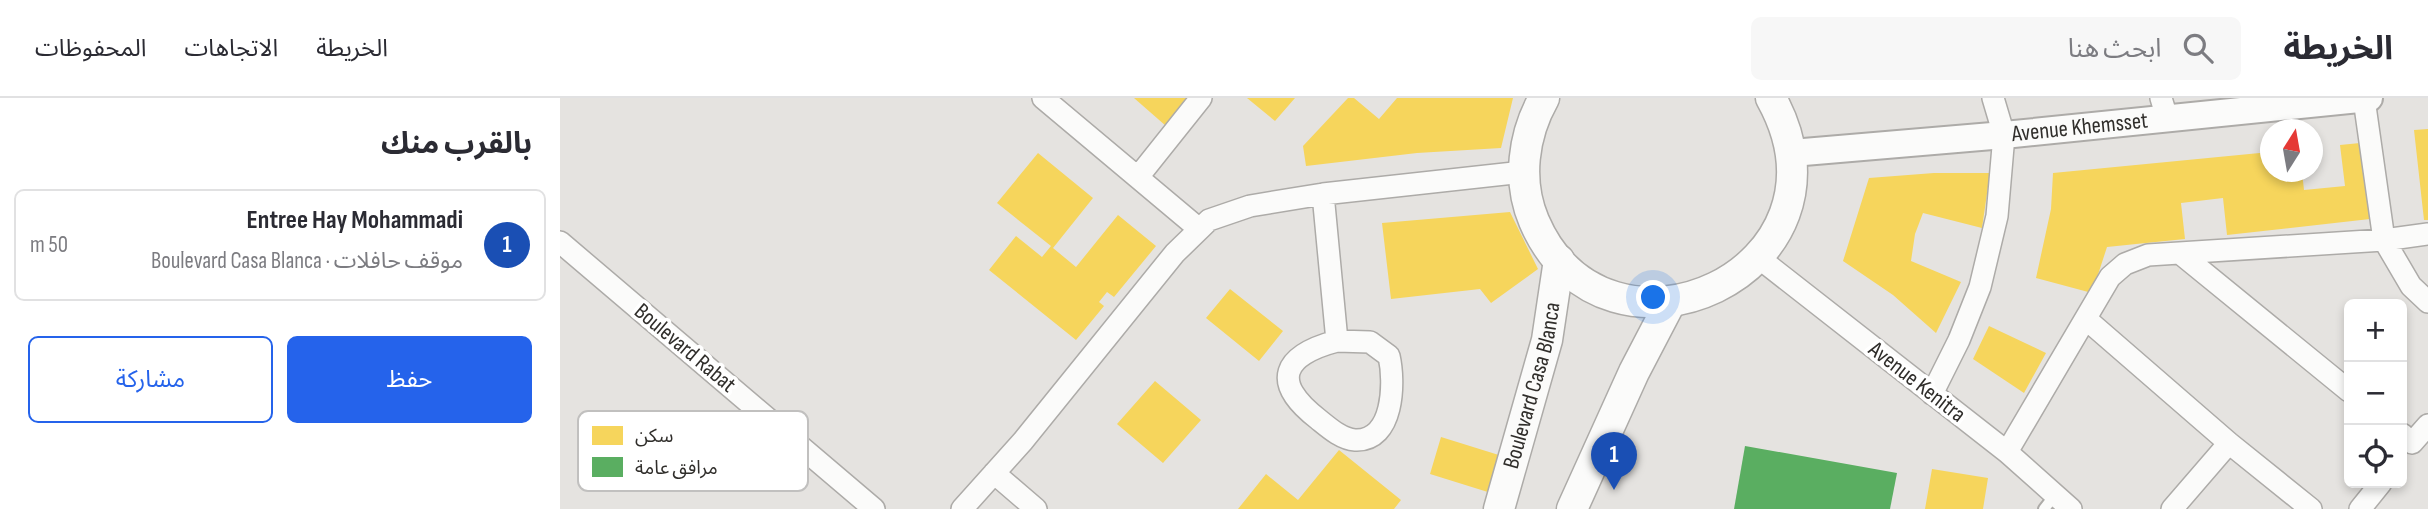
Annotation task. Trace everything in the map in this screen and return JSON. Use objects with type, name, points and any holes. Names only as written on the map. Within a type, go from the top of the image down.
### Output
[{"type":"main road","points":[[1544,98],[1532,120],[1523,172],[1528,207],[1540,235],[1559,260],[1591,286],[1629,300],[1670,303],[1719,289],[1759,258],[1780,226],[1791,191],[1791,153],[1783,120],[1771,98]]},
{"type":"main road","name":"Boulevard Casa Blanca","points":[[1499,509],[1547,340],[1559,260]]},
{"type":"main road","points":[[1572,509],[1634,372],[1670,303]]},
{"type":"street","points":[[1043,98],[1198,229]]},
{"type":"street","points":[[1138,177],[1201,98]]},
{"type":"street","points":[[1932,394],[1959,340],[1980,287],[1997,216],[2004,135],[1993,98]]},
{"type":"street","points":[[2367,98],[2384,240],[2411,286],[2428,302]]},
{"type":"street","name":"Avenue Khemsset","points":[[1791,153],[2004,135],[2164,108],[2367,98]]},
{"type":"street","points":[[962,509],[1198,229],[1225,213],[1323,194],[1523,172]]},
{"type":"street","points":[[1323,194],[1337,341]]},
{"type":"street","points":[[2007,452],[2110,277],[2125,264],[2148,255],[2384,240],[2428,234]]},
{"type":"street","name":"Boulevard Rabat","points":[[560,242],[759,411]]},
{"type":"street","points":[[2181,254],[2344,387]]},
{"type":"street","name":"Avenue Kenitra","points":[[1759,258],[2007,452],[2050,502],[2071,509]]},
{"type":"street","points":[[2086,319],[2229,443],[2311,509]]},
{"type":"street","points":[[1337,341],[1370,342],[1389,356],[1394,378],[1391,406],[1380,427],[1371,437],[1355,440],[1341,436],[1300,404],[1289,390],[1287,371],[1293,363],[1308,352],[1337,341]]},
{"type":"street","points":[[2407,442],[2428,425]]},
{"type":"street","points":[[2172,509],[2229,443]]},
{"type":"street","name":"Boulevard Rabat","points":[[808,453],[874,509]]},
{"type":"street","points":[[994,473],[1036,509]]},
{"type":"street","points":[[2360,509],[2377,488]]},
{"type":"building: سكن","points":[[1134,98],[1190,98],[1166,126]]},
{"type":"building: سكن","points":[[1247,98],[1295,98],[1275,121]]},
{"type":"building: سكن","points":[[1348,98],[1354,98],[1379,119],[1397,98],[1513,98],[1501,148],[1417,153],[1306,166],[1303,146]]},
{"type":"building: سكن","points":[[2428,129],[2428,220],[2424,220],[2414,130]]},
{"type":"building: سكن","points":[[2360,143],[2370,219],[2227,235],[2223,198],[2181,203],[2185,239],[2107,247],[2092,293],[2036,278],[2051,209],[2053,173],[2260,153],[2260,182],[2303,182],[2304,190],[2345,186],[2340,145]]},
{"type":"building: سكن","points":[[1038,153],[1093,198],[1053,248],[1076,267],[1118,215],[1156,246],[1114,297],[1107,292],[1099,302],[1104,306],[1076,340],[989,270],[1016,236],[1042,257],[1051,246],[997,203]]},
{"type":"building: سكن","points":[[1934,173],[1990,173],[1982,228],[1923,213],[1915,234],[1911,261],[1961,282],[1936,333],[1893,295],[1843,261],[1869,178]]},
{"type":"building: سكن","points":[[1510,212],[1538,269],[1491,303],[1480,289],[1391,299],[1382,223]]},
{"type":"building: سكن","points":[[1230,289],[1283,331],[1259,361],[1206,318]]},
{"type":"building: سكن","points":[[1989,326],[2046,353],[2024,393],[1973,359]]},
{"type":"building: سكن","points":[[1155,381],[1201,420],[1163,463],[1117,424]]},
{"type":"building: سكن","points":[[1441,437],[1502,456],[1491,493],[1430,474]]},
{"type":"building: سكن","points":[[1339,450],[1401,500],[1394,509],[1238,509],[1266,474],[1298,500]]},
{"type":"building: سكن","points":[[1932,469],[1988,478],[1983,509],[1925,509]]},
{"type":"building: مرافق عامة","points":[[1745,446],[1897,473],[1890,509],[1734,509]]},
{"type":"place","name":"Entree Hay Mohammadi","points":[[1614,490]]}]
